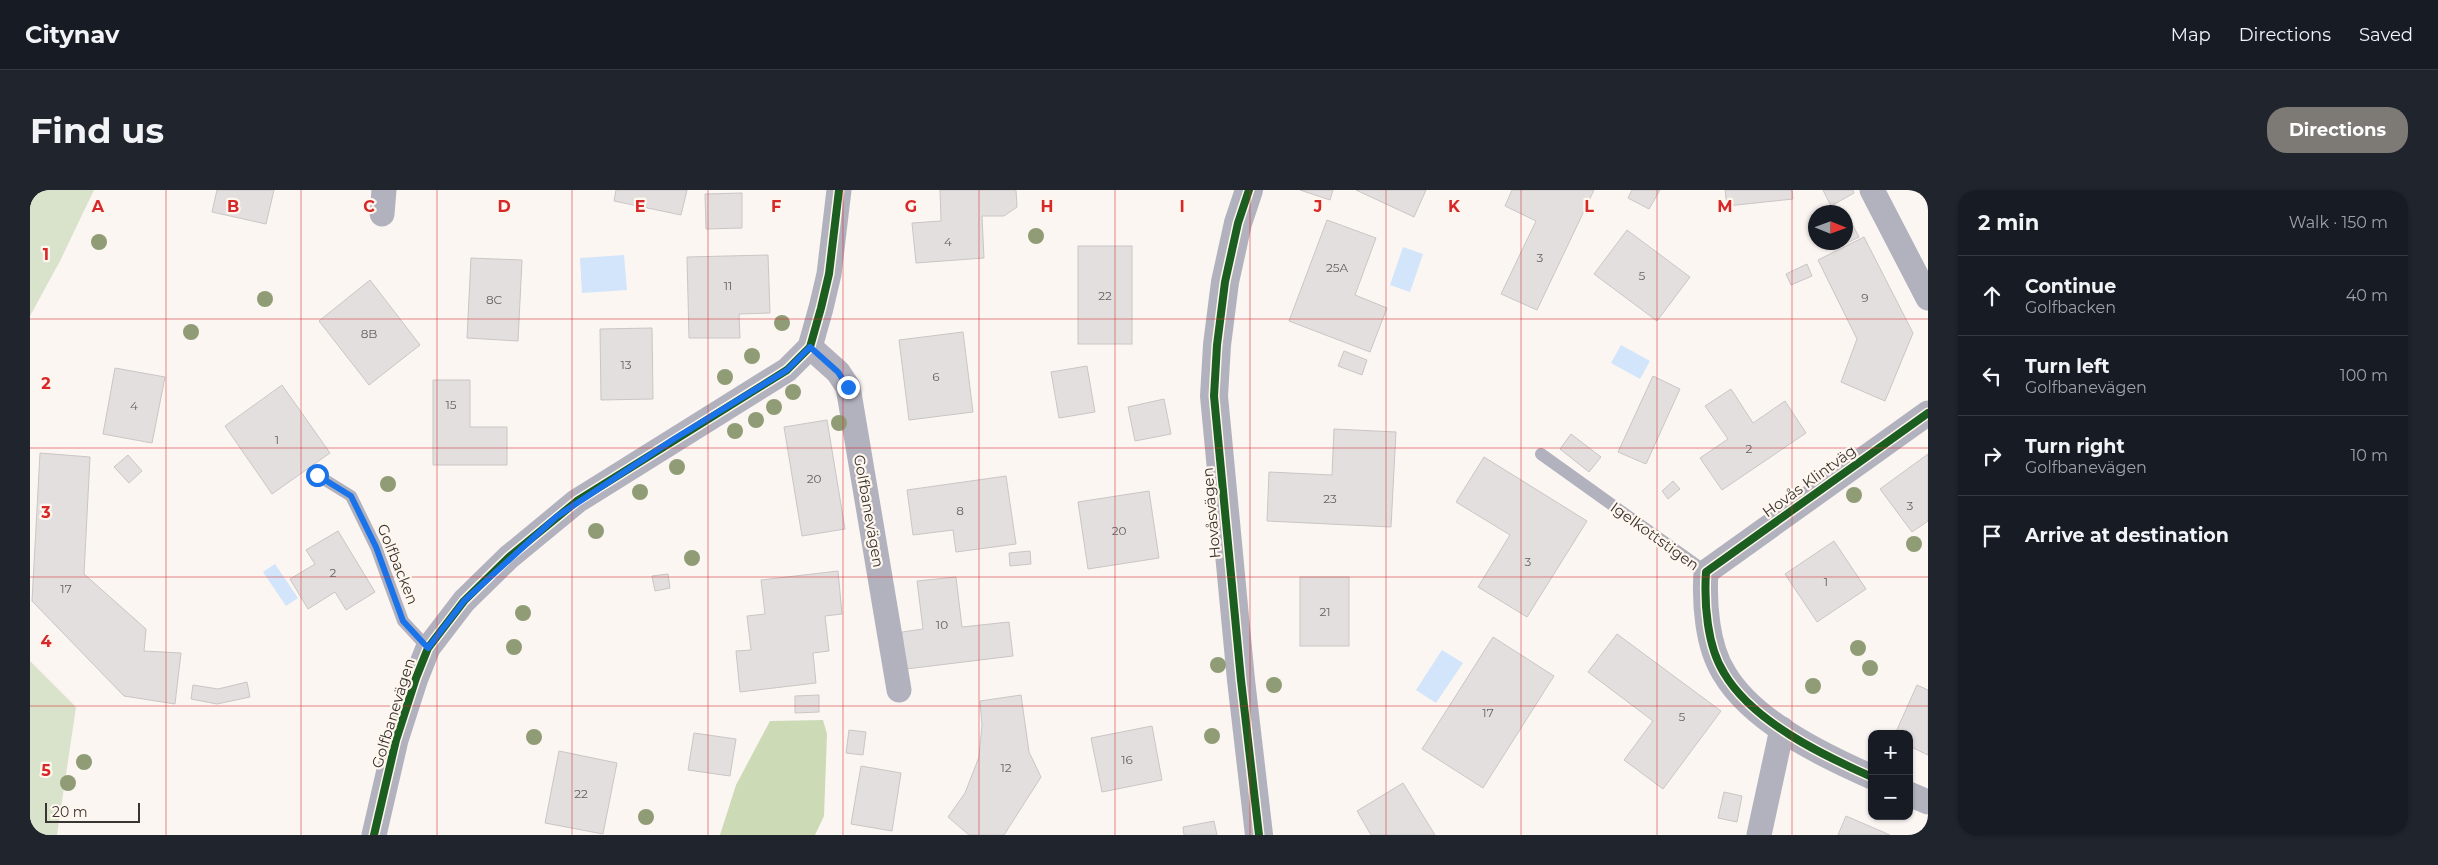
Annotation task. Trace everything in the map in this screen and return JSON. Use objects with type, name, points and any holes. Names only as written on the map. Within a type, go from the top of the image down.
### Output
[{"type":"street","points":[[810,347],[828,274],[839,190]]},
{"type":"street","name":"Hovåsvägen","points":[[1249,190],[1238,223],[1225,282],[1217,345],[1214,396],[1241,680],[1259,835]]},
{"type":"street","points":[[1872,190],[1928,298]]},
{"type":"street","name":"Golfbanevägen","points":[[374,835],[398,733],[428,648],[464,601],[556,517],[674,439],[787,370],[810,347],[838,372],[848,387],[899,690]]},
{"type":"street","name":"Hovås Klintväg","points":[[1706,572],[1928,412]]},
{"type":"street","name":"Igelkottstigen","points":[[1706,572],[1705,588],[1709,624],[1716,655],[1722,671],[1732,685],[1782,730],[1840,763],[1868,775]]},
{"type":"street","points":[[1759,835],[1782,730]]},
{"type":"street","points":[[1913,796],[1928,802]]},
{"type":"lane","name":"Igelkottstigen","points":[[1541,454],[1706,572]]},
{"type":"lane","name":"Golfbacken","points":[[317,475],[351,496],[376,547],[403,621],[428,648]]},
{"type":"green space","points":[[30,190],[94,190],[60,261],[30,316]]},
{"type":"green space","points":[[30,661],[76,707],[57,835],[30,835]]},
{"type":"green space","points":[[823,720],[827,734],[824,816],[815,835],[720,835],[736,785],[770,721]]},
{"type":"water","points":[[1403,247],[1423,254],[1410,292],[1390,285]]},
{"type":"water","points":[[624,255],[627,290],[582,293],[580,258]]},
{"type":"water","points":[[1621,345],[1650,361],[1640,379],[1611,363]]},
{"type":"water","points":[[275,564],[298,598],[286,606],[263,572]]},
{"type":"water","points":[[1442,650],[1463,663],[1436,703],[1416,690]]},
{"type":"building","points":[[217,190],[274,190],[266,224],[212,212]]},
{"type":"building","points":[[616,190],[687,190],[681,215],[614,201]]},
{"type":"building","points":[[940,190],[1016,190],[1017,207],[1004,216],[982,216],[984,258],[916,263],[912,223],[941,221]]},
{"type":"building","points":[[1300,190],[1333,190],[1330,200]]},
{"type":"building","points":[[1356,190],[1426,190],[1414,217]]},
{"type":"building","points":[[1512,190],[1594,190],[1537,310],[1501,294],[1536,221],[1505,206]]},
{"type":"building","points":[[1632,190],[1660,190],[1649,209],[1628,198]]},
{"type":"building","points":[[1725,190],[1792,190],[1793,199],[1727,206]]},
{"type":"building","points":[[1823,190],[1853,190],[1854,193],[1830,205]]},
{"type":"building","points":[[742,193],[742,228],[706,229],[705,194]]},
{"type":"building","points":[[1327,220],[1376,238],[1355,295],[1387,308],[1370,352],[1289,321]]},
{"type":"building","points":[[1853,225],[1859,237],[1853,240]]},
{"type":"building","points":[[1627,230],[1690,277],[1657,321],[1594,274]]},
{"type":"building","points":[[1864,237],[1913,333],[1885,401],[1841,382],[1857,339],[1818,260],[1838,250],[1853,250],[1853,242]]},
{"type":"building","points":[[1078,246],[1132,246],[1132,344],[1078,344]]},
{"type":"building","points":[[768,255],[770,313],[739,314],[740,338],[689,338],[687,257]]},
{"type":"building","points":[[471,258],[522,260],[518,341],[467,338]]},
{"type":"building","points":[[1807,264],[1812,276],[1791,285],[1786,274]]},
{"type":"building","points":[[370,280],[420,345],[369,385],[319,321]]},
{"type":"building","points":[[652,328],[653,399],[601,400],[600,329]]},
{"type":"building","points":[[963,332],[973,412],[909,420],[899,340]]},
{"type":"building","points":[[1344,351],[1367,360],[1362,375],[1338,366]]},
{"type":"building","points":[[1087,366],[1095,412],[1059,418],[1051,372]]},
{"type":"building","points":[[115,368],[165,377],[152,443],[103,434]]},
{"type":"building","points":[[1653,376],[1680,389],[1646,464],[1618,452]]},
{"type":"building","points":[[433,380],[470,380],[470,427],[507,427],[507,465],[433,465]]},
{"type":"building","points":[[282,385],[330,453],[272,494],[225,426]]},
{"type":"building","points":[[1731,389],[1753,423],[1785,401],[1806,433],[1722,490],[1700,458],[1728,439],[1705,406]]},
{"type":"building","points":[[1164,399],[1171,434],[1135,441],[1128,407]]},
{"type":"building","points":[[827,420],[845,529],[802,536],[784,427]]},
{"type":"building","points":[[1334,429],[1396,432],[1391,527],[1267,521],[1269,472],[1332,475]]},
{"type":"building","points":[[1571,434],[1601,457],[1589,472],[1560,449]]},
{"type":"building","points":[[40,453],[90,457],[84,574],[146,629],[144,651],[181,653],[175,704],[124,696],[32,601]]},
{"type":"building","points":[[1928,454],[1928,521],[1912,532],[1880,489]]},
{"type":"building","points":[[128,455],[142,471],[129,483],[114,467]]},
{"type":"building","points":[[1484,457],[1587,521],[1527,617],[1478,587],[1510,535],[1456,502]]},
{"type":"building","points":[[1006,476],[1016,544],[956,552],[953,530],[913,535],[907,490]]},
{"type":"building","points":[[1673,481],[1680,489],[1668,499],[1662,491]]},
{"type":"building","points":[[1149,491],[1159,558],[1088,569],[1078,502]]},
{"type":"building","points":[[338,531],[375,592],[346,610],[335,592],[308,609],[290,579],[315,564],[306,550]]},
{"type":"building","points":[[1834,541],[1866,589],[1817,622],[1785,574]]},
{"type":"building","points":[[1030,551],[1031,564],[1010,566],[1009,553]]},
{"type":"building","points":[[838,571],[842,614],[825,616],[829,651],[813,653],[816,683],[740,692],[736,651],[751,650],[747,616],[765,614],[761,580]]},
{"type":"building","points":[[668,574],[670,588],[655,591],[652,576]]},
{"type":"building","points":[[956,577],[962,627],[1009,622],[1013,656],[906,669],[902,632],[923,629],[917,581]]},
{"type":"building","points":[[1300,577],[1349,577],[1349,646],[1300,646]]},
{"type":"building","points":[[1617,634],[1721,711],[1663,789],[1624,760],[1653,721],[1588,672]]},
{"type":"building","points":[[1493,637],[1554,676],[1483,788],[1422,749]]},
{"type":"building","points":[[247,682],[250,697],[217,704],[191,699],[193,685],[218,689]]},
{"type":"building","points":[[1917,685],[1928,690],[1928,755],[1913,748],[1913,730],[1897,730]]},
{"type":"building","points":[[819,695],[819,712],[795,713],[795,696]]},
{"type":"building","points":[[1021,695],[1029,752],[1041,777],[1004,835],[969,835],[948,817],[965,793],[979,757],[982,725],[980,701]]},
{"type":"building","points":[[1152,726],[1162,780],[1102,792],[1091,738]]},
{"type":"building","points":[[849,730],[866,732],[863,755],[846,753]]},
{"type":"building","points":[[694,733],[736,739],[730,776],[688,770]]},
{"type":"building","points":[[559,751],[617,763],[603,834],[545,823]]},
{"type":"building","points":[[861,766],[901,773],[892,831],[851,824]]},
{"type":"building","points":[[1403,783],[1435,835],[1371,835],[1357,811]]},
{"type":"building","points":[[1724,792],[1742,796],[1737,822],[1718,818]]},
{"type":"building","points":[[1846,816],[1890,835],[1838,835]]},
{"type":"building","points":[[1214,821],[1217,835],[1184,835],[1183,827]]},
{"type":"cycle path","points":[[374,835],[396,740],[416,678],[428,648],[464,601],[509,557],[577,501],[787,370],[810,347],[829,274],[839,190]]},
{"type":"cycle path","points":[[1249,190],[1238,223],[1225,282],[1217,345],[1214,396],[1241,680],[1259,835]]},
{"type":"cycle path","points":[[1868,775],[1790,735],[1770,721],[1736,690],[1718,662],[1710,637],[1706,610],[1706,572],[1928,413]]},
{"type":"route","points":[[317,475],[351,496],[376,547],[403,621],[428,648],[464,601],[556,517],[577,501],[674,439],[787,370],[810,347],[838,372],[848,387]]}]
